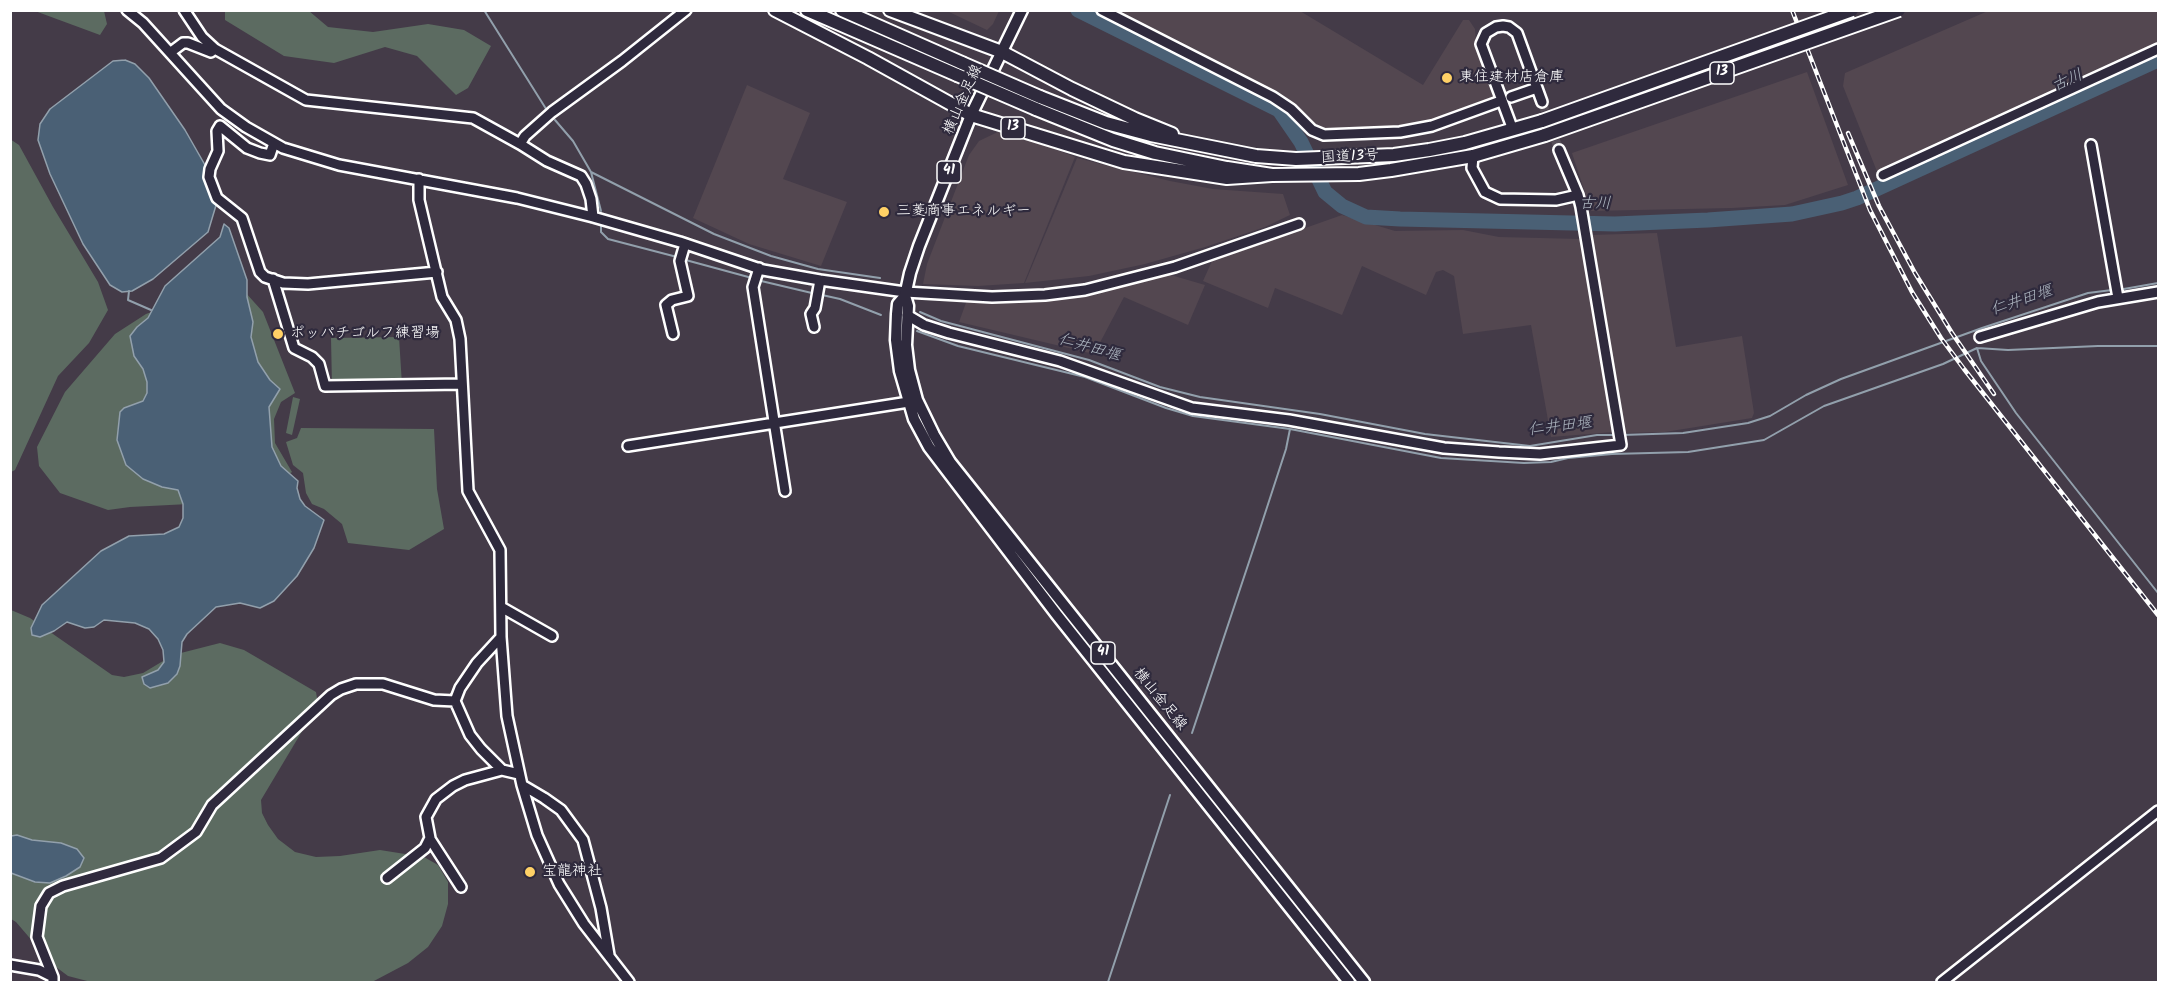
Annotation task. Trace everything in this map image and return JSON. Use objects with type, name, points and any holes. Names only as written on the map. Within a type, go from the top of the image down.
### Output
[{"type":"highway","name":"13","points":[[775,10],[971,115],[1124,162],[1227,178],[1272,175]]},
{"type":"highway","name":"国道13号","points":[[807,10],[960,69],[1038,103],[1113,140],[1155,153],[1272,175],[1359,174],[1473,156],[1545,135],[1899,10]]},
{"type":"highway","name":"国道13号","points":[[842,10],[960,69]]},
{"type":"highway","name":"13","points":[[890,10],[1002,52],[1071,89],[1135,119],[1213,149]]},
{"type":"highway","name":"国道13号","points":[[1038,103],[1151,135],[1256,156],[1321,159],[1394,155],[1465,143],[1542,121],[1852,10]]},
{"type":"main road","name":"41","points":[[1002,52],[1022,10]]},
{"type":"main road","name":"横山金足線","points":[[1002,52],[971,115],[919,246],[905,294],[898,304],[896,340],[900,371],[913,401],[950,462],[1364,982]]},
{"type":"main road","name":"横山金足線","points":[[905,294],[908,306],[906,315],[907,354],[913,401],[921,434],[952,479],[1057,615],[1349,982]]},
{"type":"street","points":[[127,10],[171,52],[221,109],[246,127],[283,148],[322,161],[517,198],[593,216],[682,252],[756,275],[818,289],[992,297],[1045,295],[1085,290],[1174,267],[1299,224]]},
{"type":"street","points":[[184,10],[202,38],[215,49],[306,100],[473,118],[547,161],[581,176],[591,199],[593,216]]},
{"type":"street","points":[[520,144],[525,136],[552,112],[622,62],[686,10]]},
{"type":"street","points":[[1102,10],[1273,97],[1290,109],[1312,130],[1324,135],[1400,132],[1432,126],[1498,102]]},
{"type":"street","points":[[1513,130],[1481,44],[1486,33],[1503,26],[1517,33],[1542,102]]},
{"type":"street","points":[[171,52],[183,43],[211,52],[215,49]]},
{"type":"street","points":[[1883,175],[2158,49]]},
{"type":"street","points":[[1511,97],[1537,88]]},
{"type":"street","points":[[274,142],[270,155],[260,153],[247,148],[220,126],[217,131],[218,151],[209,177],[217,198],[242,218],[260,272],[265,277],[283,283],[308,284],[437,272]]},
{"type":"street","points":[[2091,145],[2118,298]]},
{"type":"street","points":[[906,315],[924,325],[1060,361],[1192,408],[1289,420],[1444,448],[1488,452],[1540,454],[1621,445],[1581,207],[1559,150]]},
{"type":"street","points":[[1473,156],[1472,168],[1485,192],[1500,199],[1556,200],[1578,195]]},
{"type":"street","points":[[419,179],[419,200],[442,297],[456,320],[460,339],[468,492],[500,550],[501,638],[507,716],[519,774],[547,861],[584,924],[630,982]]},
{"type":"street","points":[[673,334],[666,305],[672,300],[688,296],[682,252]]},
{"type":"street","points":[[756,275],[774,423],[785,491]]},
{"type":"street","points":[[273,279],[294,348],[312,357],[319,364],[325,386],[462,384]]},
{"type":"street","points":[[814,327],[811,314],[815,308],[818,289]]},
{"type":"street","points":[[1980,337],[2118,298],[2158,292]]},
{"type":"street","points":[[628,446],[913,401]]},
{"type":"street","points":[[501,607],[552,636]]},
{"type":"street","points":[[501,638],[477,663],[460,688],[455,701],[470,735],[502,770]]},
{"type":"street","points":[[53,980],[37,937],[41,906],[49,893],[63,886],[160,858],[196,832],[212,805],[331,695],[356,684],[383,684],[434,700],[455,701]]},
{"type":"street","points":[[461,887],[430,839],[426,817],[436,799],[465,780],[502,770],[519,774]]},
{"type":"street","points":[[522,785],[561,810],[583,840],[601,908],[610,957]]},
{"type":"street","points":[[1942,982],[2158,811]]},
{"type":"street","points":[[387,878],[426,848],[430,839]]},
{"type":"street","points":[[10,964],[39,970],[53,980]]},
{"type":"shaded area","points":[[947,11],[999,11],[993,24],[987,30]]},
{"type":"shaded area","points":[[1109,11],[1300,11],[1423,85],[1463,20],[1469,20],[1475,29],[1476,41],[1498,99],[1430,124],[1398,130],[1325,134],[1315,129],[1293,107]]},
{"type":"shaded area","points":[[1988,11],[2158,11],[2158,52],[1880,179],[1843,86],[1845,73]]},
{"type":"shaded area","points":[[1807,72],[1848,185],[1785,205],[1591,211],[1572,153]]},
{"type":"shaded area","points":[[747,85],[810,113],[783,179],[847,202],[821,266],[749,244],[693,218]]},
{"type":"shaded area","points":[[1004,129],[1075,157],[1024,283],[978,286],[923,284],[927,264],[969,155],[979,141]]},
{"type":"shaded area","points":[[1077,158],[1213,189],[1283,194],[1290,215],[1265,227],[1145,264],[1089,276],[1025,283]]},
{"type":"shaded area","points":[[1342,215],[1395,231],[1463,230],[1499,237],[1581,239],[1585,249],[1614,432],[1551,437],[1531,325],[1463,334],[1454,276],[1443,270],[1436,272],[1426,295],[1362,266],[1342,315],[1275,288],[1268,308],[1203,281],[1212,261]]},
{"type":"shaded area","points":[[1657,233],[1676,347],[1742,336],[1754,413],[1752,418],[1665,432],[1624,433],[1590,235]]},
{"type":"shaded area","points":[[1164,273],[1205,285],[1188,325],[1124,297],[1094,354],[959,322],[967,300],[1029,299],[1075,295],[1128,284]]},
{"type":"green space","points":[[35,11],[104,11],[107,24],[100,35]]},
{"type":"green space","points":[[225,11],[309,11],[328,27],[373,32],[428,24],[464,30],[491,46],[468,88],[456,95],[417,56],[385,47],[334,63],[284,56],[225,20]]},
{"type":"green space","points":[[10,139],[19,145],[98,282],[108,310],[89,343],[58,376],[15,470],[11,472]]},
{"type":"green space","points":[[236,282],[263,312],[295,393],[281,402],[274,419],[275,443],[292,472],[278,483],[209,503],[108,510],[60,493],[39,466],[37,447],[65,392],[115,334],[146,314]]},
{"type":"green space","points":[[399,337],[402,385],[332,386],[331,338]]},
{"type":"green space","points":[[293,397],[300,399],[292,435],[286,433]]},
{"type":"green space","points":[[301,428],[434,429],[437,489],[444,529],[409,550],[348,543],[342,524],[324,509],[312,504],[306,493],[303,473],[293,465],[286,442],[297,438]]},
{"type":"green space","points":[[11,610],[30,618],[112,675],[124,677],[143,673],[173,655],[220,643],[244,650],[316,692],[319,711],[304,728],[261,800],[262,813],[278,839],[295,852],[316,857],[380,850],[424,857],[438,865],[448,882],[448,904],[442,926],[428,947],[408,963],[372,982],[91,982],[68,976],[52,964],[11,919]]},
{"type":"water","points":[[125,60],[135,64],[149,78],[185,130],[205,165],[217,202],[208,232],[153,279],[132,291],[122,292],[110,285],[83,244],[50,174],[38,140],[40,124],[50,109],[113,61]]},
{"type":"water","points":[[224,224],[229,228],[247,280],[247,297],[253,322],[251,337],[258,362],[270,380],[280,389],[269,407],[272,447],[281,466],[298,481],[300,499],[305,506],[324,520],[314,548],[297,576],[274,601],[260,608],[240,603],[216,607],[187,634],[182,642],[177,674],[168,683],[150,688],[144,684],[142,677],[158,670],[164,662],[163,650],[158,639],[149,629],[135,623],[104,620],[94,627],[85,628],[67,622],[40,637],[32,635],[31,628],[42,605],[101,551],[129,536],[164,534],[179,527],[183,518],[183,504],[178,490],[162,487],[143,479],[126,465],[117,440],[120,412],[124,408],[143,401],[147,393],[147,382],[143,369],[134,356],[130,336],[148,318],[165,286],[220,237]]},
{"type":"water","points":[[17,835],[32,840],[61,843],[77,849],[84,858],[80,867],[66,876],[50,883],[35,882],[11,873],[11,836]]},
{"type":"waterway","points":[[484,10],[548,112]]},
{"type":"waterway","name":"古川","points":[[1078,10],[1279,110],[1301,142],[1325,192],[1342,206],[1366,217],[1400,219],[1615,224],[1792,214],[1857,198],[2158,60]]},
{"type":"waterway","points":[[555,120],[573,141],[591,172],[601,211]]},
{"type":"waterway","points":[[591,172],[714,234],[771,256],[818,269],[880,278]]},
{"type":"waterway","points":[[601,226],[601,232],[608,239],[677,257]]},
{"type":"waterway","points":[[682,259],[752,278]]},
{"type":"waterway","points":[[757,280],[816,294]]},
{"type":"waterway","name":"仁井田堰","points":[[2118,290],[2158,283]]},
{"type":"waterway","name":"仁井田堰","points":[[1622,435],[1683,433],[1748,423],[1770,416],[1806,395],[1841,379],[1982,328],[2088,293],[2112,290]]},
{"type":"waterway","points":[[129,291],[128,300],[151,310]]},
{"type":"waterway","points":[[822,295],[840,299],[881,315]]},
{"type":"waterway","name":"仁井田堰","points":[[920,312],[941,321],[1089,360],[1160,387],[1200,397],[1320,414],[1425,434],[1530,446],[1597,435],[1616,435]]},
{"type":"waterway","points":[[917,331],[958,346],[1085,377],[1193,416],[1290,429],[1441,458],[1524,463],[1612,454],[1688,452],[1764,440],[1824,406],[1943,364],[1977,348],[2008,350],[2158,346]]},
{"type":"waterway","points":[[1977,348],[1981,361],[2016,413],[2158,593]]},
{"type":"waterway","points":[[1192,733],[1286,449],[1290,429]]},
{"type":"waterway","points":[[1108,982],[1170,795]]},
{"type":"tunnel","points":[[1542,102],[1559,150]]},
{"type":"railway","points":[[1792,10],[1870,210],[1912,292],[1964,369],[2158,615]]},
{"type":"railway","points":[[1848,133],[1879,206],[1915,273],[1952,333],[1994,394]]},
{"type":"place","name":"東住建材店倉庫","points":[[1447,78]]},
{"type":"place","name":"三菱商事エネルギー","points":[[884,212]]},
{"type":"place","name":"ポッパチゴルフ練習場","points":[[278,334]]},
{"type":"place","name":"宝龍神社","points":[[530,872]]}]
